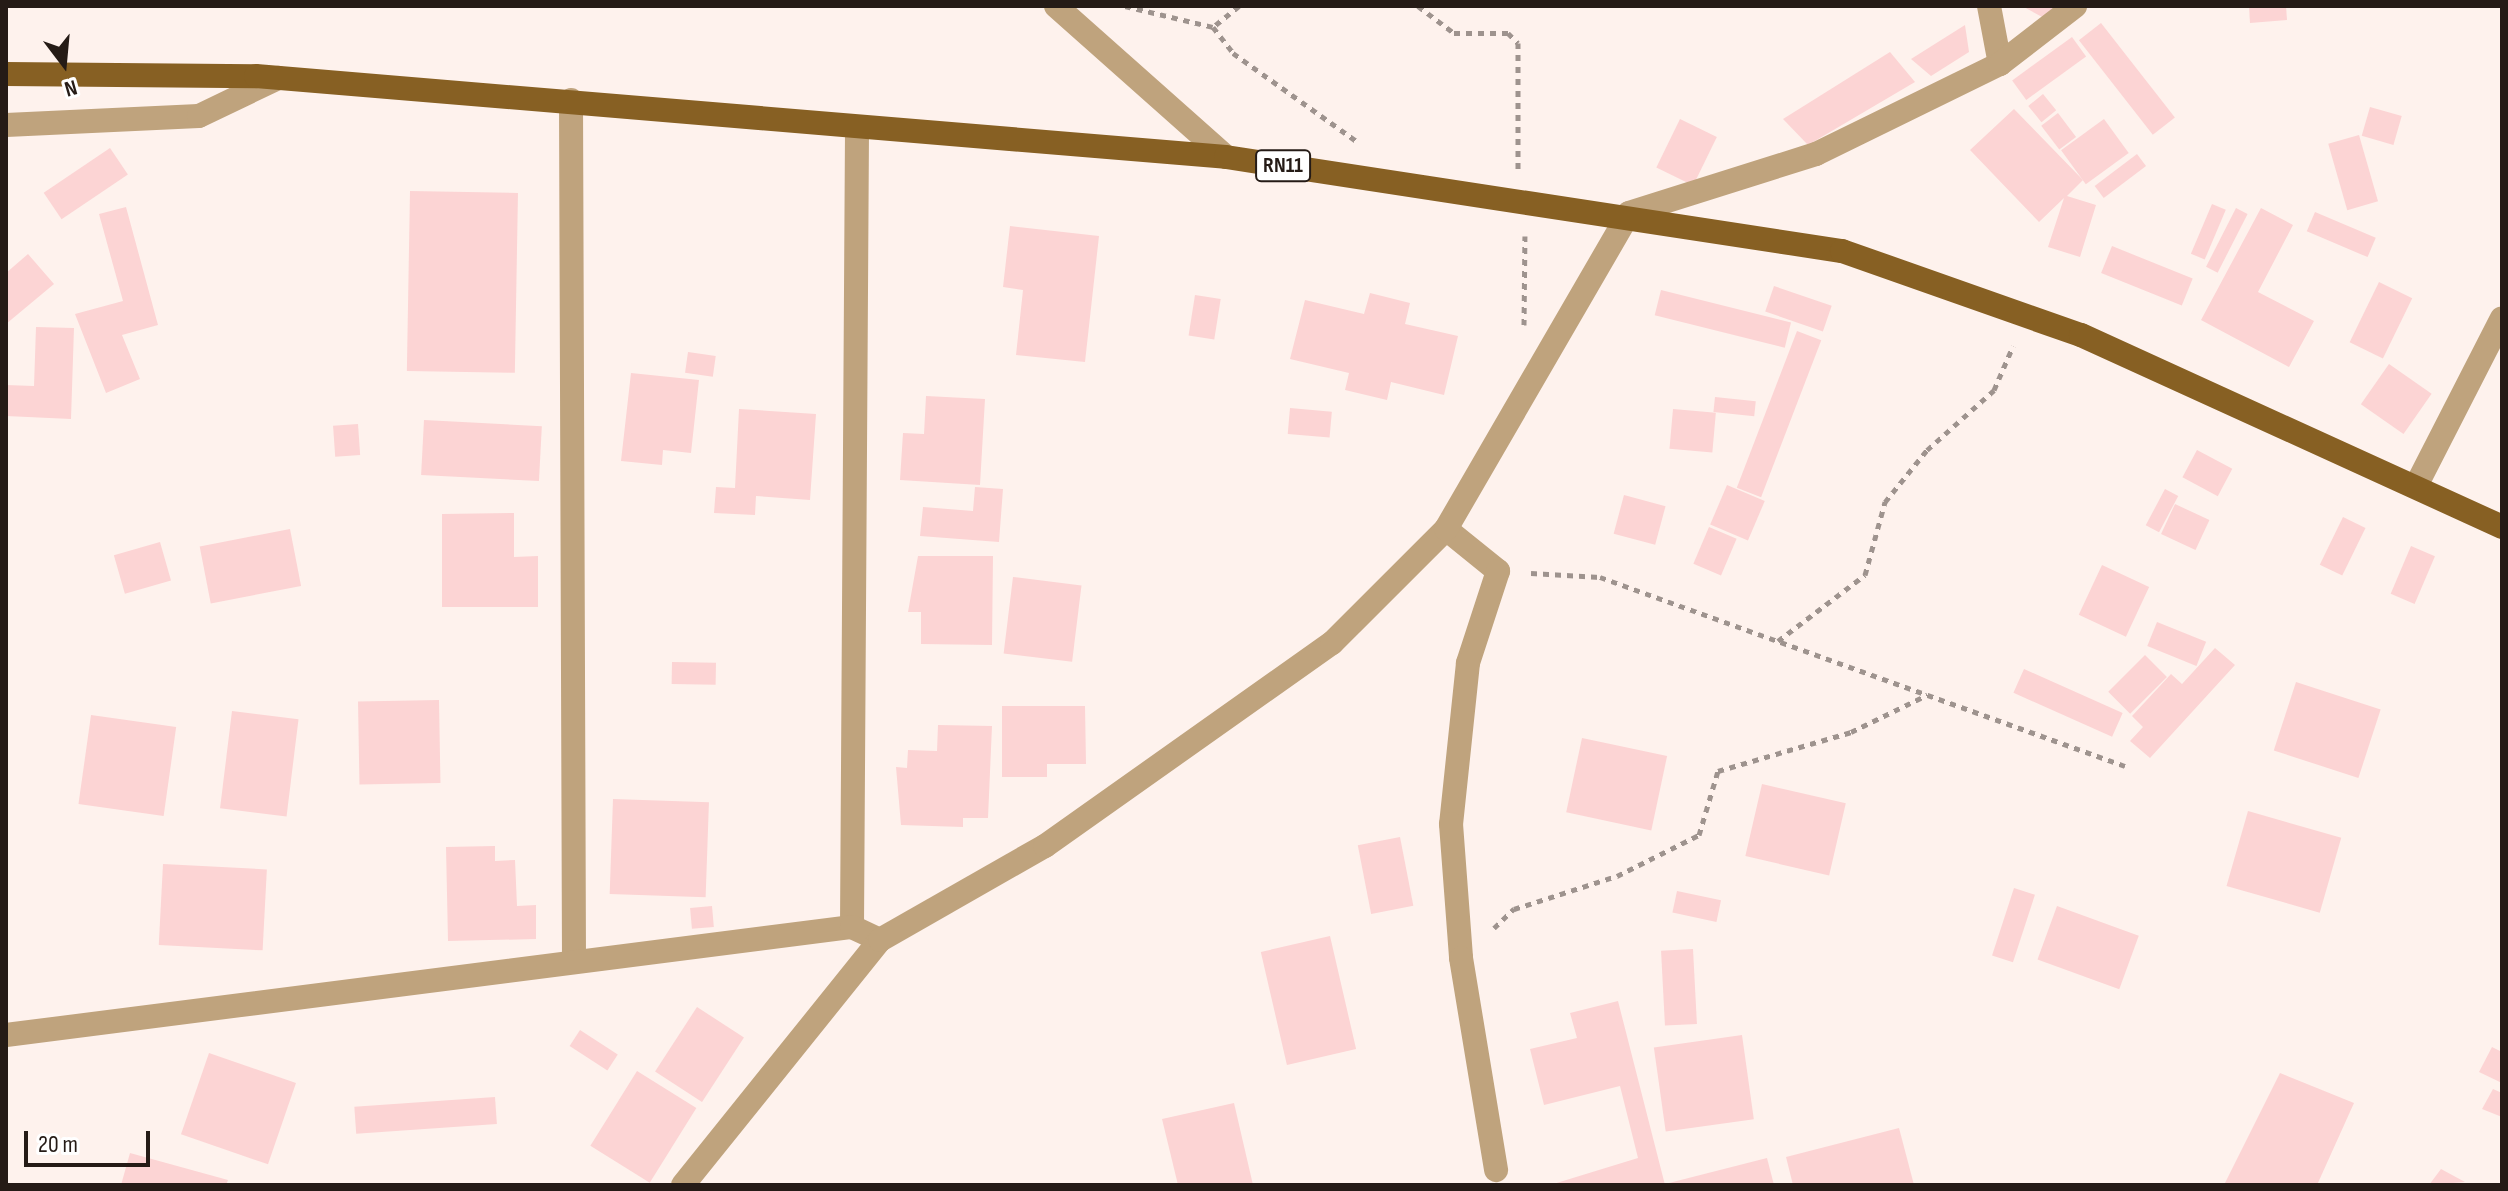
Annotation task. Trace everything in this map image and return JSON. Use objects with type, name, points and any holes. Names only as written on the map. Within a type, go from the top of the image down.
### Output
[{"type":"main road","name":"RN11","points":[[6,74],[278,78],[571,100],[857,128],[1226,157],[1629,213],[1842,251],[2027,316],[2417,484],[2502,527]]},
{"type":"street","points":[[1056,6],[1226,157]]},
{"type":"street","points":[[1989,6],[2000,64]]},
{"type":"street","points":[[683,1185],[880,940],[1045,846],[1332,643],[1446,529],[1629,213],[1816,154],[2000,64],[2075,6]]},
{"type":"street","points":[[6,125],[199,116],[278,78]]},
{"type":"street","points":[[571,100],[574,957]]},
{"type":"street","points":[[852,927],[857,128]]},
{"type":"street","points":[[2417,484],[2502,318]]},
{"type":"street","points":[[1446,529],[1498,571],[1468,663],[1456,738],[1451,824],[1461,958],[1496,1170]]},
{"type":"street","points":[[6,1035],[574,957],[852,927],[880,940]]},
{"type":"path","points":[[1125,6],[1213,27],[1233,53],[1362,144]]},
{"type":"path","points":[[1213,27],[1239,6]]},
{"type":"path","points":[[1778,641],[1865,575],[1885,502],[1927,450],[1994,390],[2027,316]]},
{"type":"path","points":[[1498,571],[1600,577],[2125,766]]},
{"type":"path","points":[[1461,958],[1514,909],[1617,876],[1699,835],[1718,771],[1851,732],[1928,695]]},
{"type":"building","points":[[2022,6],[2058,6],[2044,18]]},
{"type":"building","points":[[2249,6],[2286,6],[2287,20],[2250,23]]},
{"type":"building","points":[[2101,23],[2175,118],[2153,135],[2079,40]]},
{"type":"building","points":[[1965,25],[1969,52],[1931,76],[1911,59]]},
{"type":"building","points":[[2072,37],[2086,56],[2026,100],[2012,80]]},
{"type":"building","points":[[1890,52],[1915,82],[1808,145],[1783,119]]},
{"type":"building","points":[[2043,94],[2056,110],[2041,122],[2028,106]]},
{"type":"building","points":[[2370,107],[2402,116],[2393,145],[2362,136]]},
{"type":"building","points":[[2014,109],[2083,180],[2067,196],[2096,205],[2080,257],[2048,247],[2064,198],[2039,222],[1970,150]]},
{"type":"building","points":[[2058,113],[2076,137],[2059,150],[2041,126]]},
{"type":"building","points":[[1680,119],[1717,137],[1693,186],[1656,168]]},
{"type":"building","points":[[2104,119],[2129,153],[2086,184],[2061,150]]},
{"type":"building","points":[[2359,135],[2378,201],[2347,210],[2328,144]]},
{"type":"building","points":[[110,148],[128,175],[62,219],[44,193]]},
{"type":"building","points":[[2137,154],[2146,166],[2104,198],[2095,186]]},
{"type":"building","points":[[410,191],[518,193],[515,373],[407,371]]},
{"type":"building","points":[[2212,204],[2226,210],[2205,260],[2191,254]]},
{"type":"building","points":[[126,207],[158,325],[122,335],[140,379],[106,393],[75,314],[123,301],[99,214]]},
{"type":"building","points":[[2236,208],[2248,214],[2218,273],[2206,267]]},
{"type":"building","points":[[2261,208],[2293,225],[2258,292],[2314,321],[2289,367],[2201,320]]},
{"type":"building","points":[[2315,212],[2376,238],[2368,257],[2307,231]]},
{"type":"building","points":[[1010,226],[1099,236],[1085,362],[1016,355],[1023,290],[1003,287]]},
{"type":"building","points":[[2112,246],[2193,279],[2182,305],[2101,273]]},
{"type":"building","points":[[28,254],[54,284],[6,324],[6,273]]},
{"type":"building","points":[[2379,282],[2412,298],[2383,358],[2350,342]]},
{"type":"building","points":[[1774,286],[1832,306],[1823,331],[1765,312]]},
{"type":"building","points":[[1661,290],[1791,322],[1785,348],[1655,315]]},
{"type":"building","points":[[1370,293],[1410,303],[1405,324],[1458,336],[1444,395],[1391,382],[1387,400],[1345,390],[1349,373],[1290,359],[1305,300],[1364,314]]},
{"type":"building","points":[[1195,295],[1221,299],[1214,340],[1189,335]]},
{"type":"building","points":[[36,327],[74,328],[71,419],[6,416],[6,385],[34,386]]},
{"type":"building","points":[[1797,331],[1821,340],[1761,497],[1737,488]]},
{"type":"building","points":[[688,352],[716,356],[713,377],[685,373]]},
{"type":"building","points":[[2389,364],[2432,394],[2403,434],[2361,404]]},
{"type":"building","points":[[631,373],[699,380],[691,453],[663,450],[662,465],[621,461]]},
{"type":"building","points":[[926,396],[985,399],[980,485],[900,480],[903,433],[924,434]]},
{"type":"building","points":[[1715,397],[1756,401],[1754,416],[1713,412]]},
{"type":"building","points":[[1290,408],[1332,412],[1330,438],[1288,434]]},
{"type":"building","points":[[739,409],[816,414],[810,500],[756,496],[755,515],[714,513],[716,487],[735,488]]},
{"type":"building","points":[[1673,409],[1716,413],[1712,453],[1670,449]]},
{"type":"building","points":[[424,420],[542,426],[539,481],[421,475]]},
{"type":"building","points":[[358,424],[360,455],[335,457],[333,426]]},
{"type":"building","points":[[2197,450],[2232,469],[2218,496],[2182,477]]},
{"type":"building","points":[[1727,485],[1765,501],[1748,541],[1710,525]]},
{"type":"building","points":[[975,487],[1003,489],[999,542],[920,536],[923,507],[973,511]]},
{"type":"building","points":[[2165,489],[2178,496],[2159,532],[2146,525]]},
{"type":"building","points":[[1624,495],[1666,506],[1655,545],[1614,534]]},
{"type":"building","points":[[2175,504],[2209,520],[2195,550],[2161,534]]},
{"type":"building","points":[[514,513],[514,557],[538,556],[538,607],[442,607],[442,514]]},
{"type":"building","points":[[2343,517],[2365,528],[2342,576],[2320,565]]},
{"type":"building","points":[[1709,527],[1737,539],[1721,576],[1693,564]]},
{"type":"building","points":[[290,529],[301,586],[211,603],[200,547]]},
{"type":"building","points":[[160,542],[171,580],[125,594],[114,555]]},
{"type":"building","points":[[2411,546],[2435,556],[2415,604],[2391,594]]},
{"type":"building","points":[[918,556],[993,556],[992,645],[921,644],[921,612],[908,612]]},
{"type":"building","points":[[2102,565],[2149,587],[2126,637],[2079,615]]},
{"type":"building","points":[[1013,577],[1081,585],[1072,662],[1004,653]]},
{"type":"building","points":[[2157,622],[2206,642],[2196,666],[2147,646]]},
{"type":"building","points":[[2215,648],[2235,665],[2150,758],[2130,741],[2143,727],[2132,716],[2171,674],[2182,684]]},
{"type":"building","points":[[2145,655],[2167,677],[2130,714],[2108,692]]},
{"type":"building","points":[[672,662],[716,663],[716,685],[672,684]]},
{"type":"building","points":[[2024,669],[2123,713],[2112,737],[2013,693]]},
{"type":"building","points":[[2296,682],[2381,710],[2358,778],[2274,750]]},
{"type":"building","points":[[439,700],[440,783],[359,784],[358,701]]},
{"type":"building","points":[[1002,706],[1085,706],[1086,764],[1047,764],[1047,777],[1002,777]]},
{"type":"building","points":[[232,711],[299,719],[287,816],[220,808]]},
{"type":"building","points":[[91,715],[176,727],[164,816],[78,804]]},
{"type":"building","points":[[938,725],[992,726],[988,818],[963,818],[963,827],[901,825],[896,767],[907,768],[908,750],[937,751]]},
{"type":"building","points":[[1582,738],[1667,756],[1651,830],[1566,812]]},
{"type":"building","points":[[1762,784],[1846,803],[1829,875],[1745,856]]},
{"type":"building","points":[[613,799],[709,802],[706,897],[610,894]]},
{"type":"building","points":[[2248,811],[2341,838],[2320,913],[2227,886]]},
{"type":"building","points":[[1400,837],[1413,906],[1371,914],[1358,845]]},
{"type":"building","points":[[495,846],[495,861],[515,860],[517,906],[536,905],[536,939],[448,941],[446,847]]},
{"type":"building","points":[[163,864],[267,869],[263,950],[159,945]]},
{"type":"building","points":[[2014,888],[2035,895],[2013,962],[1992,956]]},
{"type":"building","points":[[1677,891],[1721,900],[1716,922],[1672,913]]},
{"type":"building","points":[[712,906],[714,927],[692,929],[690,908]]},
{"type":"building","points":[[2057,906],[2139,936],[2119,989],[2038,960]]},
{"type":"building","points":[[1330,936],[1356,1049],[1287,1065],[1261,952]]},
{"type":"building","points":[[1693,949],[1697,1024],[1665,1026],[1661,951]]},
{"type":"building","points":[[1618,1001],[1665,1185],[1550,1185],[1638,1158],[1620,1086],[1544,1105],[1530,1049],[1577,1038],[1570,1013]]},
{"type":"building","points":[[697,1007],[744,1037],[702,1102],[655,1072]]},
{"type":"building","points":[[580,1030],[618,1055],[607,1070],[570,1046]]},
{"type":"building","points":[[1742,1035],[1754,1119],[1666,1132],[1654,1047]]},
{"type":"building","points":[[2492,1047],[2502,1052],[2502,1083],[2479,1072]]},
{"type":"building","points":[[209,1053],[296,1083],[268,1164],[181,1134]]},
{"type":"building","points":[[637,1071],[696,1108],[650,1183],[590,1146]]},
{"type":"building","points":[[2280,1073],[2354,1103],[2317,1185],[2224,1185]]},
{"type":"building","points":[[2493,1089],[2502,1093],[2502,1117],[2482,1109]]},
{"type":"building","points":[[495,1097],[497,1124],[356,1134],[354,1107]]},
{"type":"building","points":[[1234,1103],[1253,1185],[1178,1185],[1162,1119]]},
{"type":"building","points":[[1899,1128],[1914,1185],[1793,1185],[1786,1157]]},
{"type":"building","points":[[130,1153],[228,1180],[226,1185],[121,1185]]},
{"type":"building","points":[[1767,1158],[1774,1185],[1665,1185],[1665,1184]]},
{"type":"building","points":[[2441,1169],[2465,1182],[2429,1185]]}]
